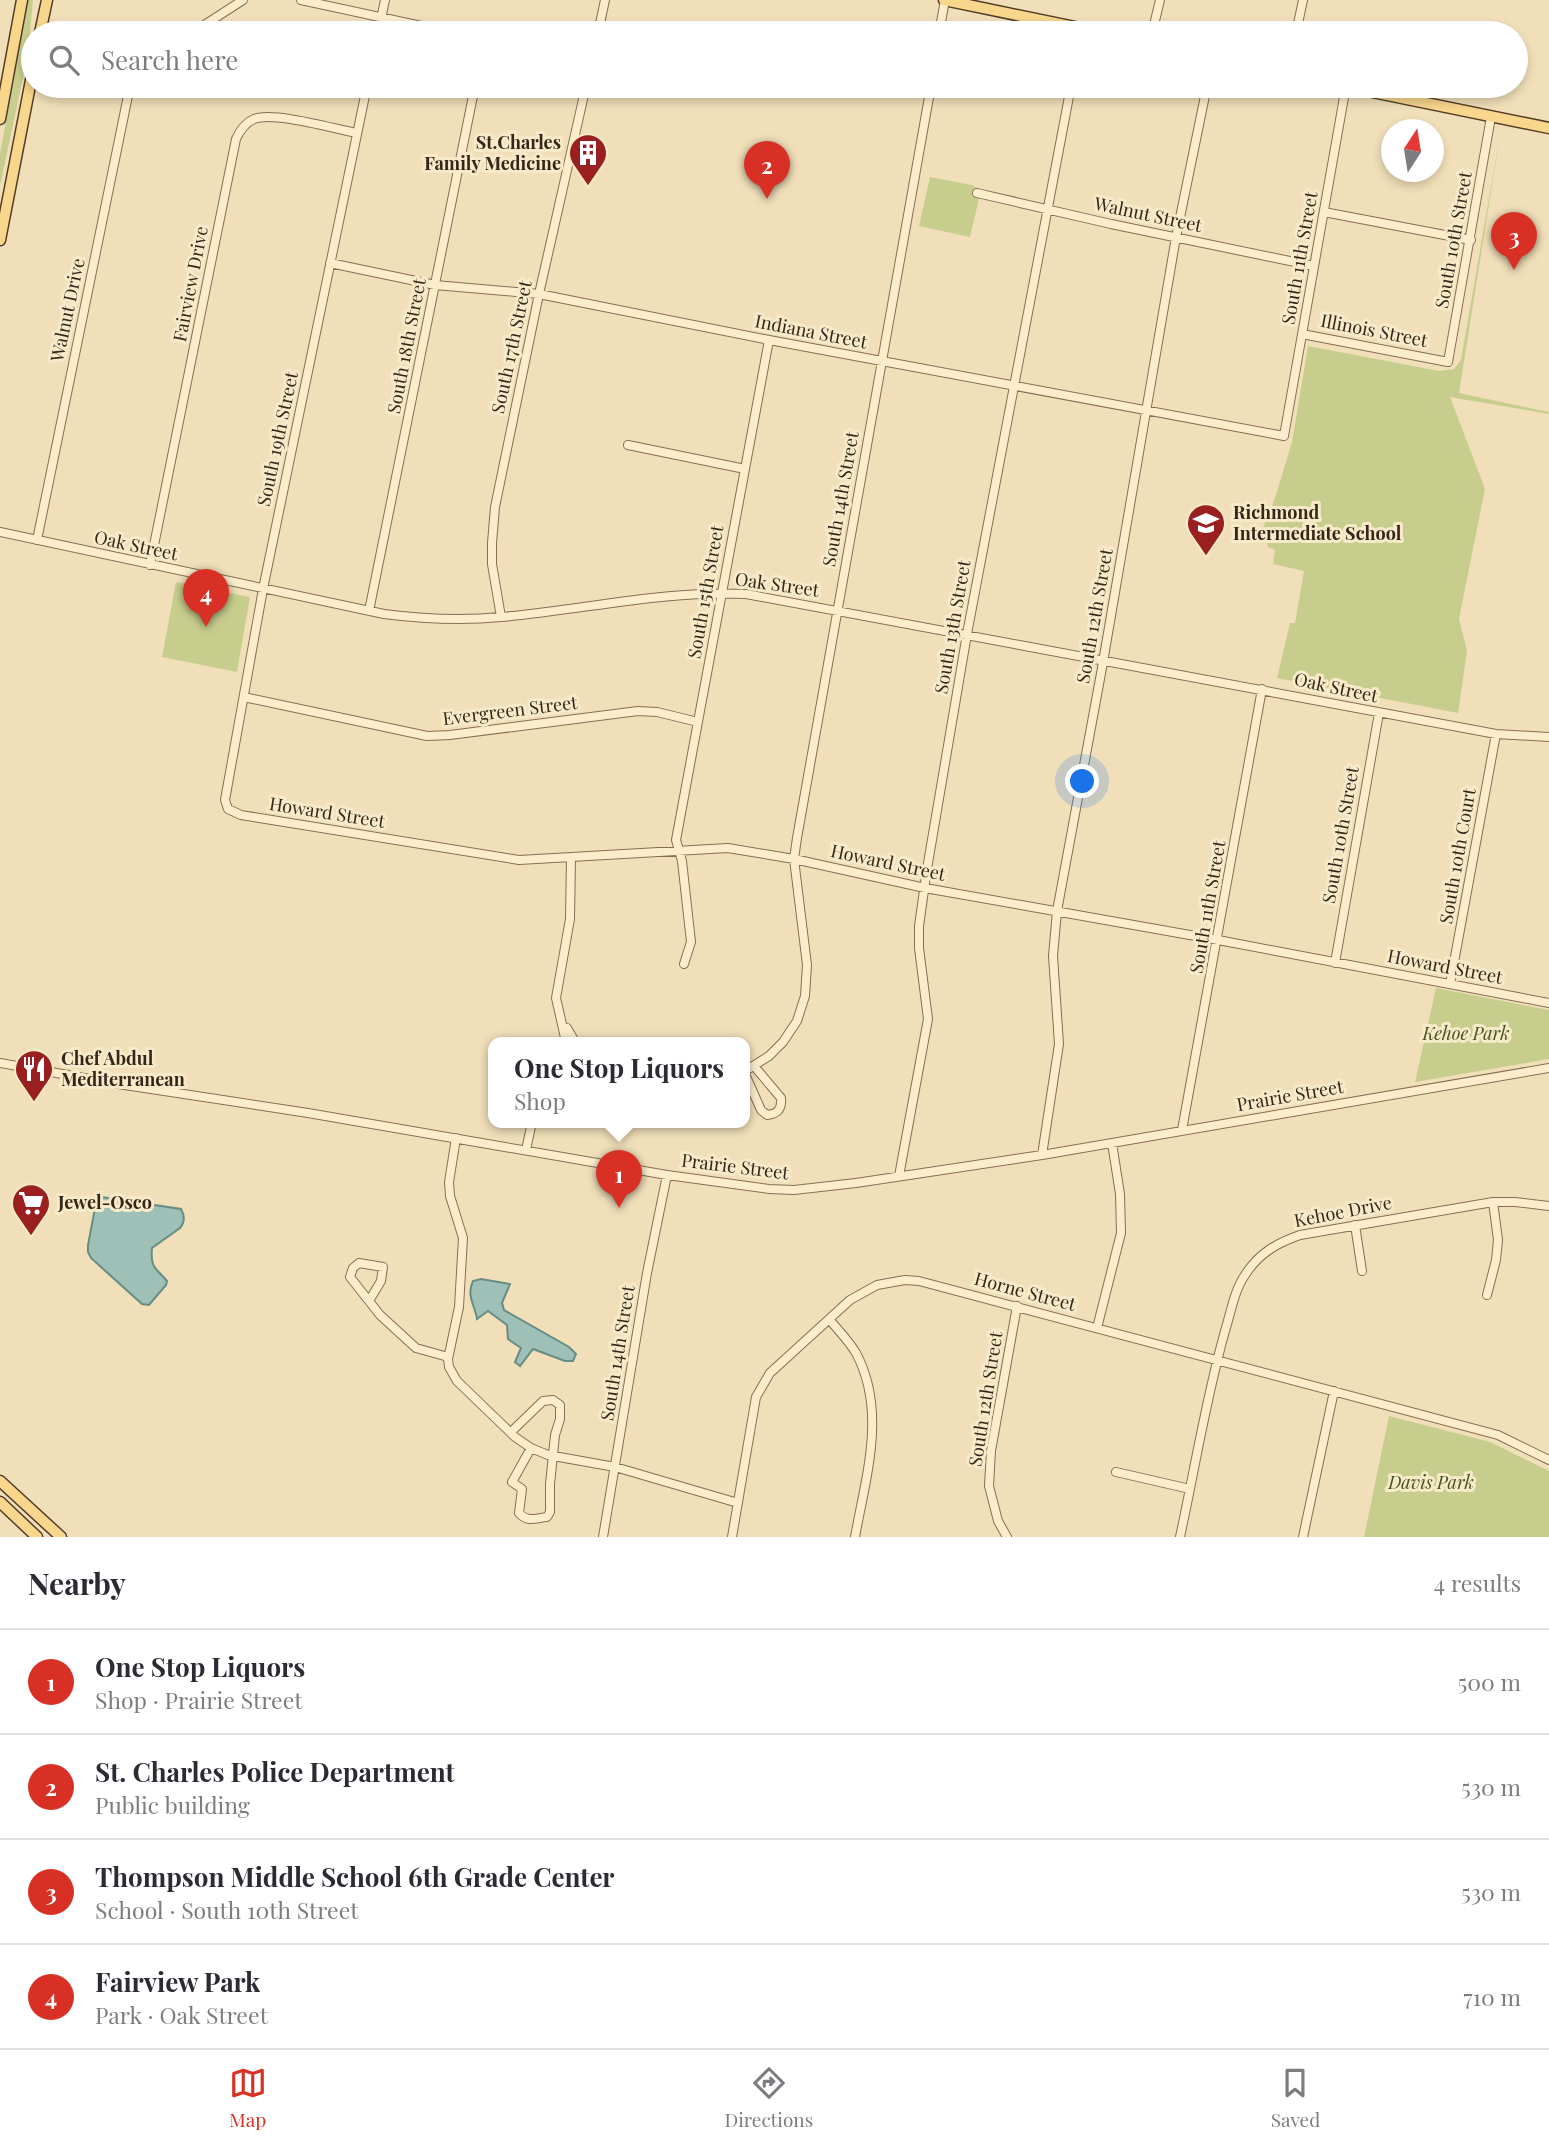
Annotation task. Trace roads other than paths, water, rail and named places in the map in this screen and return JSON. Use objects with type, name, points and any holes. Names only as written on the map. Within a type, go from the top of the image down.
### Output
[{"type":"main road","points":[[0,119],[22,0]]},
{"type":"main road","points":[[43,21],[47,0]]},
{"type":"main road","points":[[944,0],[1037,21]]},
{"type":"main road","points":[[0,240],[28,98]]},
{"type":"main road","points":[[1402,98],[1549,128]]},
{"type":"main road","points":[[0,1481],[61,1537]]},
{"type":"main road","points":[[0,1502],[37,1537]]},
{"type":"street","points":[[211,21],[243,0]]},
{"type":"street","points":[[301,0],[396,21]]},
{"type":"street","points":[[381,21],[385,0]]},
{"type":"street","points":[[601,21],[605,0]]},
{"type":"street","points":[[941,21],[944,0]]},
{"type":"street","points":[[1155,21],[1160,0]]},
{"type":"street","points":[[1299,21],[1304,0]]},
{"type":"street","name":"Walnut Drive","points":[[37,540],[128,98]]},
{"type":"street","name":"South 19th Street","points":[[225,800],[263,589],[364,98]]},
{"type":"street","name":"South 18th Street","points":[[369,611],[473,98]]},
{"type":"street","name":"South 17th Street","points":[[501,617],[492,564],[495,507],[583,98]]},
{"type":"street","name":"South 14th Street","points":[[750,1069],[783,1042],[797,1021],[806,996],[807,965],[794,859],[929,98]]},
{"type":"street","name":"South 13th Street","points":[[899,1176],[928,1019],[919,948],[919,926],[967,634],[1069,98]]},
{"type":"street","name":"South 12th Street","points":[[1042,1155],[1059,1044],[1053,956],[1057,911],[1176,237],[1205,98]]},
{"type":"street","name":"South 11th Street","points":[[1284,435],[1343,98]]},
{"type":"street","name":"Fairview Drive","points":[[150,565],[240,130],[247,122],[264,116],[357,134]]},
{"type":"street","name":"South 10th Street","points":[[1441,360],[1448,362],[1492,117]]},
{"type":"street","name":"Walnut Street","points":[[977,193],[1314,266]]},
{"type":"street","points":[[1324,212],[1471,240]]},
{"type":"street","name":"Indiana Street","points":[[330,262],[435,285],[539,294],[769,340],[1284,435]]},
{"type":"street","name":"Illinois Street","points":[[1302,334],[1441,360]]},
{"type":"street","name":"South 15th Street","points":[[684,964],[691,942],[682,861],[676,840],[769,340]]},
{"type":"street","points":[[628,445],[745,469]]},
{"type":"street","name":"Oak Street","points":[[0,532],[369,611],[430,619],[501,617],[655,597],[722,593],[754,595],[1496,734],[1549,737]]},
{"type":"street","name":"South 11th Street","points":[[1182,1130],[1262,689]]},
{"type":"street","name":"Evergreen Street","points":[[244,697],[427,736],[638,711],[657,712],[698,722]]},
{"type":"street","name":"South 10th Street","points":[[1335,963],[1379,713]]},
{"type":"street","name":"South 10th Court","points":[[1450,984],[1496,734]]},
{"type":"street","name":"Howard Street","points":[[225,800],[228,809],[241,815],[511,859],[728,848],[794,859],[925,888],[1549,1003]]},
{"type":"street","points":[[566,1037],[556,998],[570,919],[571,857]]},
{"type":"street","points":[[561,1020],[572,1037]]},
{"type":"street","name":"Prairie Street","points":[[0,1063],[667,1175],[794,1190],[1042,1155],[1549,1068]]},
{"type":"street","name":"South 14th Street","points":[[750,1085],[761,1110],[767,1115],[775,1114],[779,1110],[781,1098],[754,1066]]},
{"type":"street","points":[[526,1150],[531,1128]]},
{"type":"street","points":[[456,1138],[449,1182],[450,1196],[463,1238],[459,1307],[448,1357],[449,1367],[457,1381],[530,1448],[553,1456],[615,1467],[738,1503]]},
{"type":"street","points":[[1097,1328],[1121,1233],[1120,1194],[1112,1143]]},
{"type":"street","name":"South 14th Street","points":[[603,1537],[667,1175]]},
{"type":"street","points":[[1487,1295],[1496,1261],[1498,1240],[1493,1202]]},
{"type":"street","name":"Kehoe Drive","points":[[1217,1360],[1236,1292],[1244,1277],[1267,1250],[1282,1241],[1300,1235],[1493,1202],[1549,1206]]},
{"type":"street","points":[[1355,1225],[1362,1271]]},
{"type":"street","points":[[369,1301],[381,1280],[383,1267],[359,1263],[350,1276],[369,1301],[380,1315],[416,1348],[448,1357]]},
{"type":"street","name":"Horne Street","points":[[732,1537],[760,1387],[770,1373],[850,1300],[877,1285],[905,1280],[919,1281],[1017,1306],[1498,1435],[1549,1460]]},
{"type":"street","name":"South 12th Street","points":[[1007,1537],[998,1521],[989,1486],[991,1451],[1017,1306]]},
{"type":"street","points":[[829,1319],[854,1350],[869,1384],[872,1401],[872,1442],[855,1537]]},
{"type":"street","points":[[1180,1537],[1217,1360]]},
{"type":"street","points":[[1303,1537],[1334,1391]]},
{"type":"street","points":[[511,1432],[542,1401],[553,1400],[560,1405],[561,1419],[555,1435],[550,1512],[547,1517],[534,1520],[524,1518],[519,1513],[522,1489],[512,1482],[530,1448]]},
{"type":"street","points":[[1116,1472],[1191,1489]]},
{"type":"water","points":[[101,1197],[181,1209],[184,1221],[180,1228],[152,1248],[153,1264],[167,1281],[149,1305],[142,1304],[91,1258],[88,1252],[96,1203]]},
{"type":"water","points":[[481,1279],[510,1284],[502,1303],[504,1310],[569,1347],[576,1354],[573,1361],[565,1361],[533,1349],[520,1366],[515,1362],[521,1348],[508,1339],[507,1325],[488,1311],[477,1319],[470,1291],[473,1281]]},
{"type":"place","name":"St.Charles Family Medicine","points":[[588,187]]},
{"type":"place","name":"St. Charles Police Department","points":[[767,199]]},
{"type":"place","name":"Thompson Middle School 6th Grade Center","points":[[1514,270]]},
{"type":"place","name":"Richmond Intermediate School","points":[[1206,557]]},
{"type":"place","name":"Fairview Park","points":[[206,627]]},
{"type":"place","name":"Chef Abdul Mediterranean","points":[[34,1103]]},
{"type":"place","name":"One Stop Liquors","points":[[619,1208]]},
{"type":"place","name":"Jewel-Osco","points":[[31,1237]]},
{"type":"park label","name":"Kehoe Park","points":[[1466,1034]]},
{"type":"park label","name":"Davis Park","points":[[1431,1483]]}]
